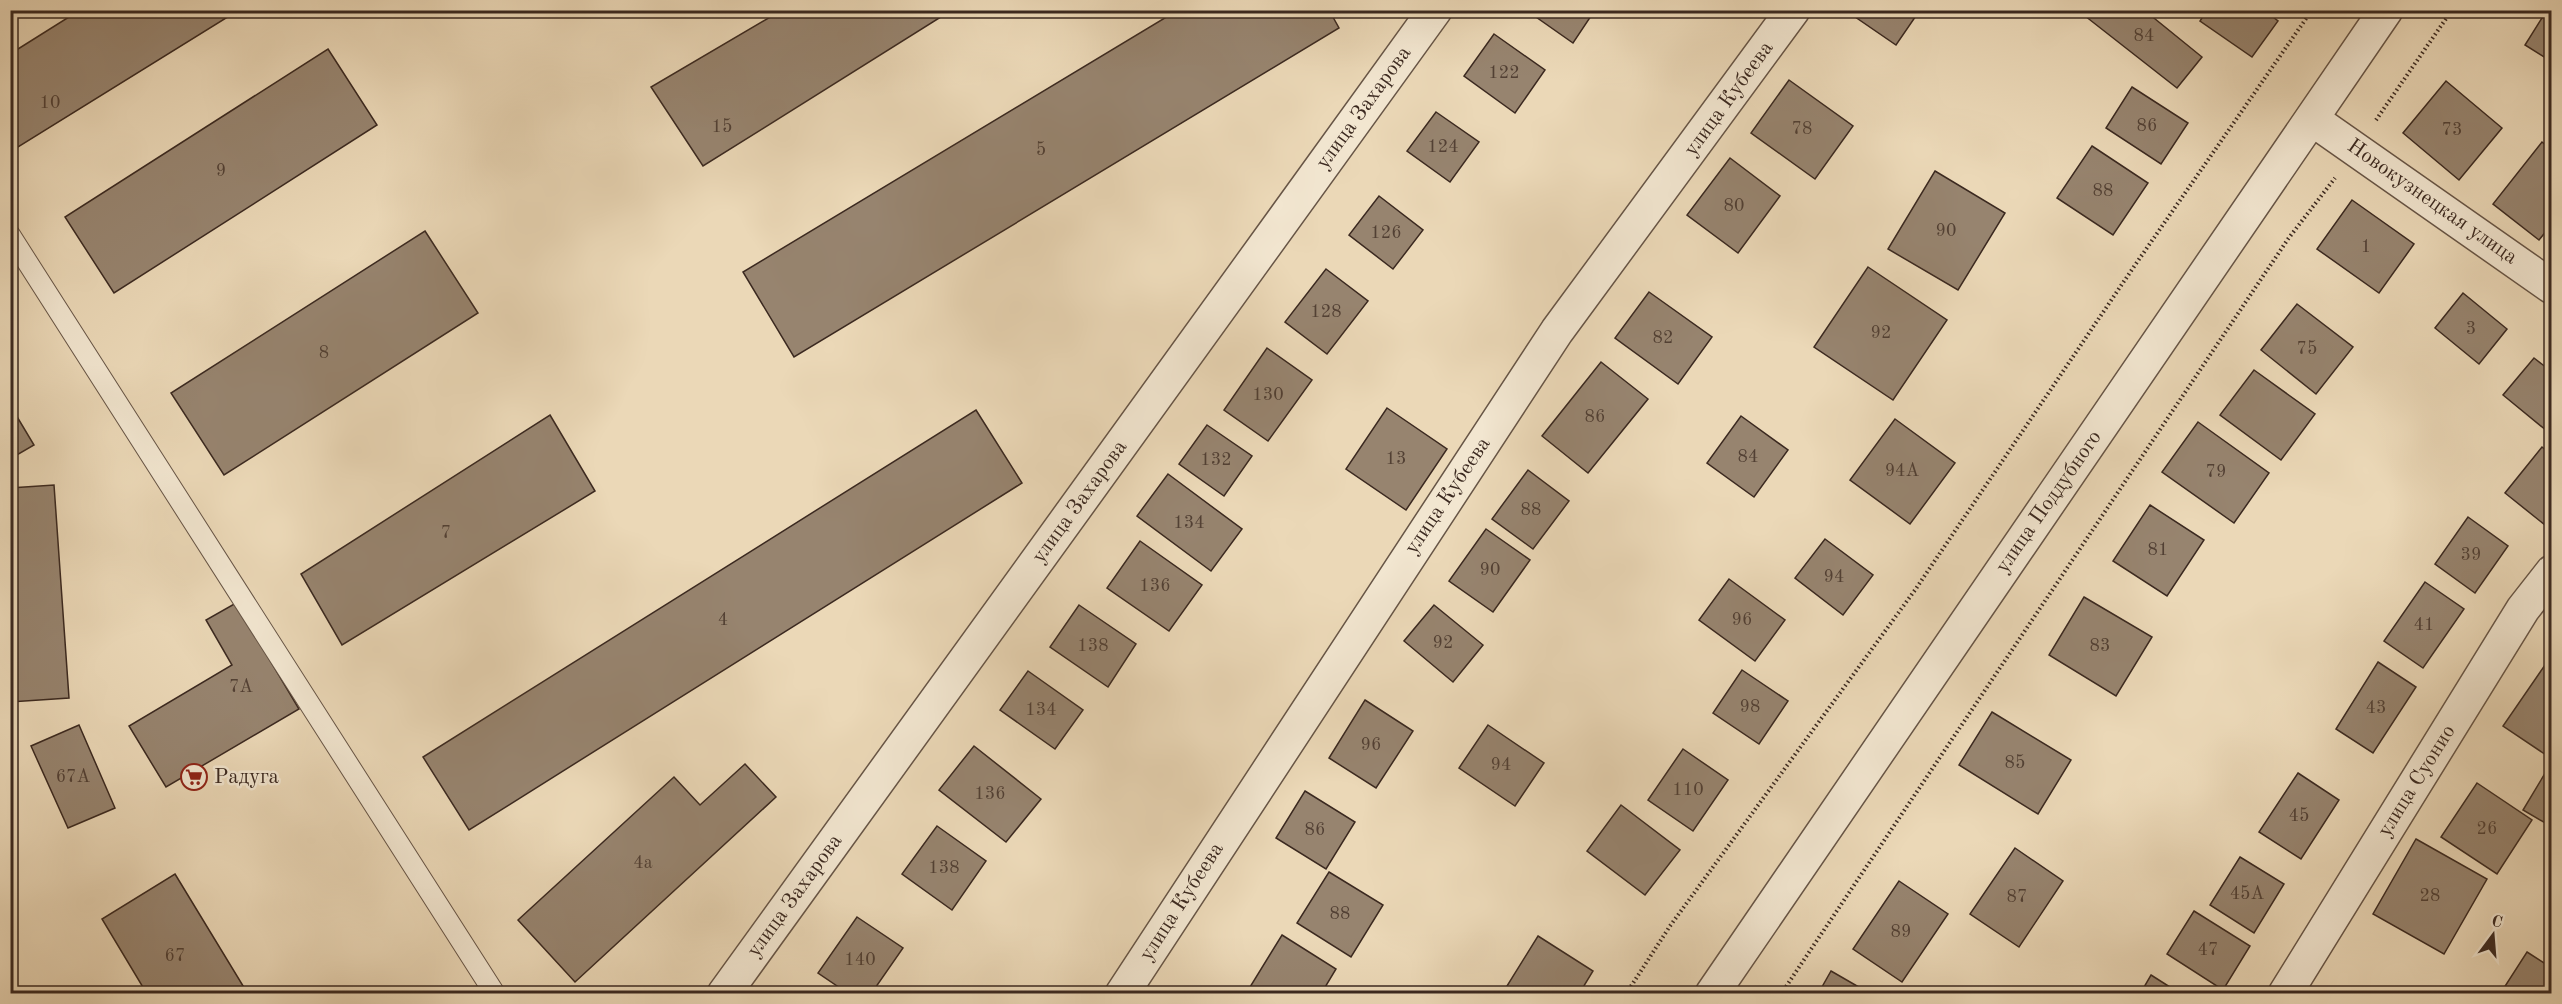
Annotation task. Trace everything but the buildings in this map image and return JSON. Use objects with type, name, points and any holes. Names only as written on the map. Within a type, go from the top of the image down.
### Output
[{"type":"street","name":"улица Захарова","points":[[724,993],[1435,10]]},
{"type":"street","name":"улица Кубеева","points":[[1122,993],[1557,331],[1793,10]]},
{"type":"street","name":"улица Поддубного","points":[[1712,993],[2386,10]]},
{"type":"street","name":"Новокузнецкая улица","points":[[2312,118],[2552,287]]},
{"type":"street","name":"улица Суонио","points":[[2285,993],[2523,609],[2552,572]]},
{"type":"lane","points":[[10,235],[495,993]]},
{"type":"path","points":[[1626,993],[1670,926],[1915,590],[2133,268],[2312,10]]},
{"type":"path","points":[[1781,993],[2288,239],[2356,149],[2452,10]]},
{"type":"place","name":"Радуга","points":[[194,777]]}]
